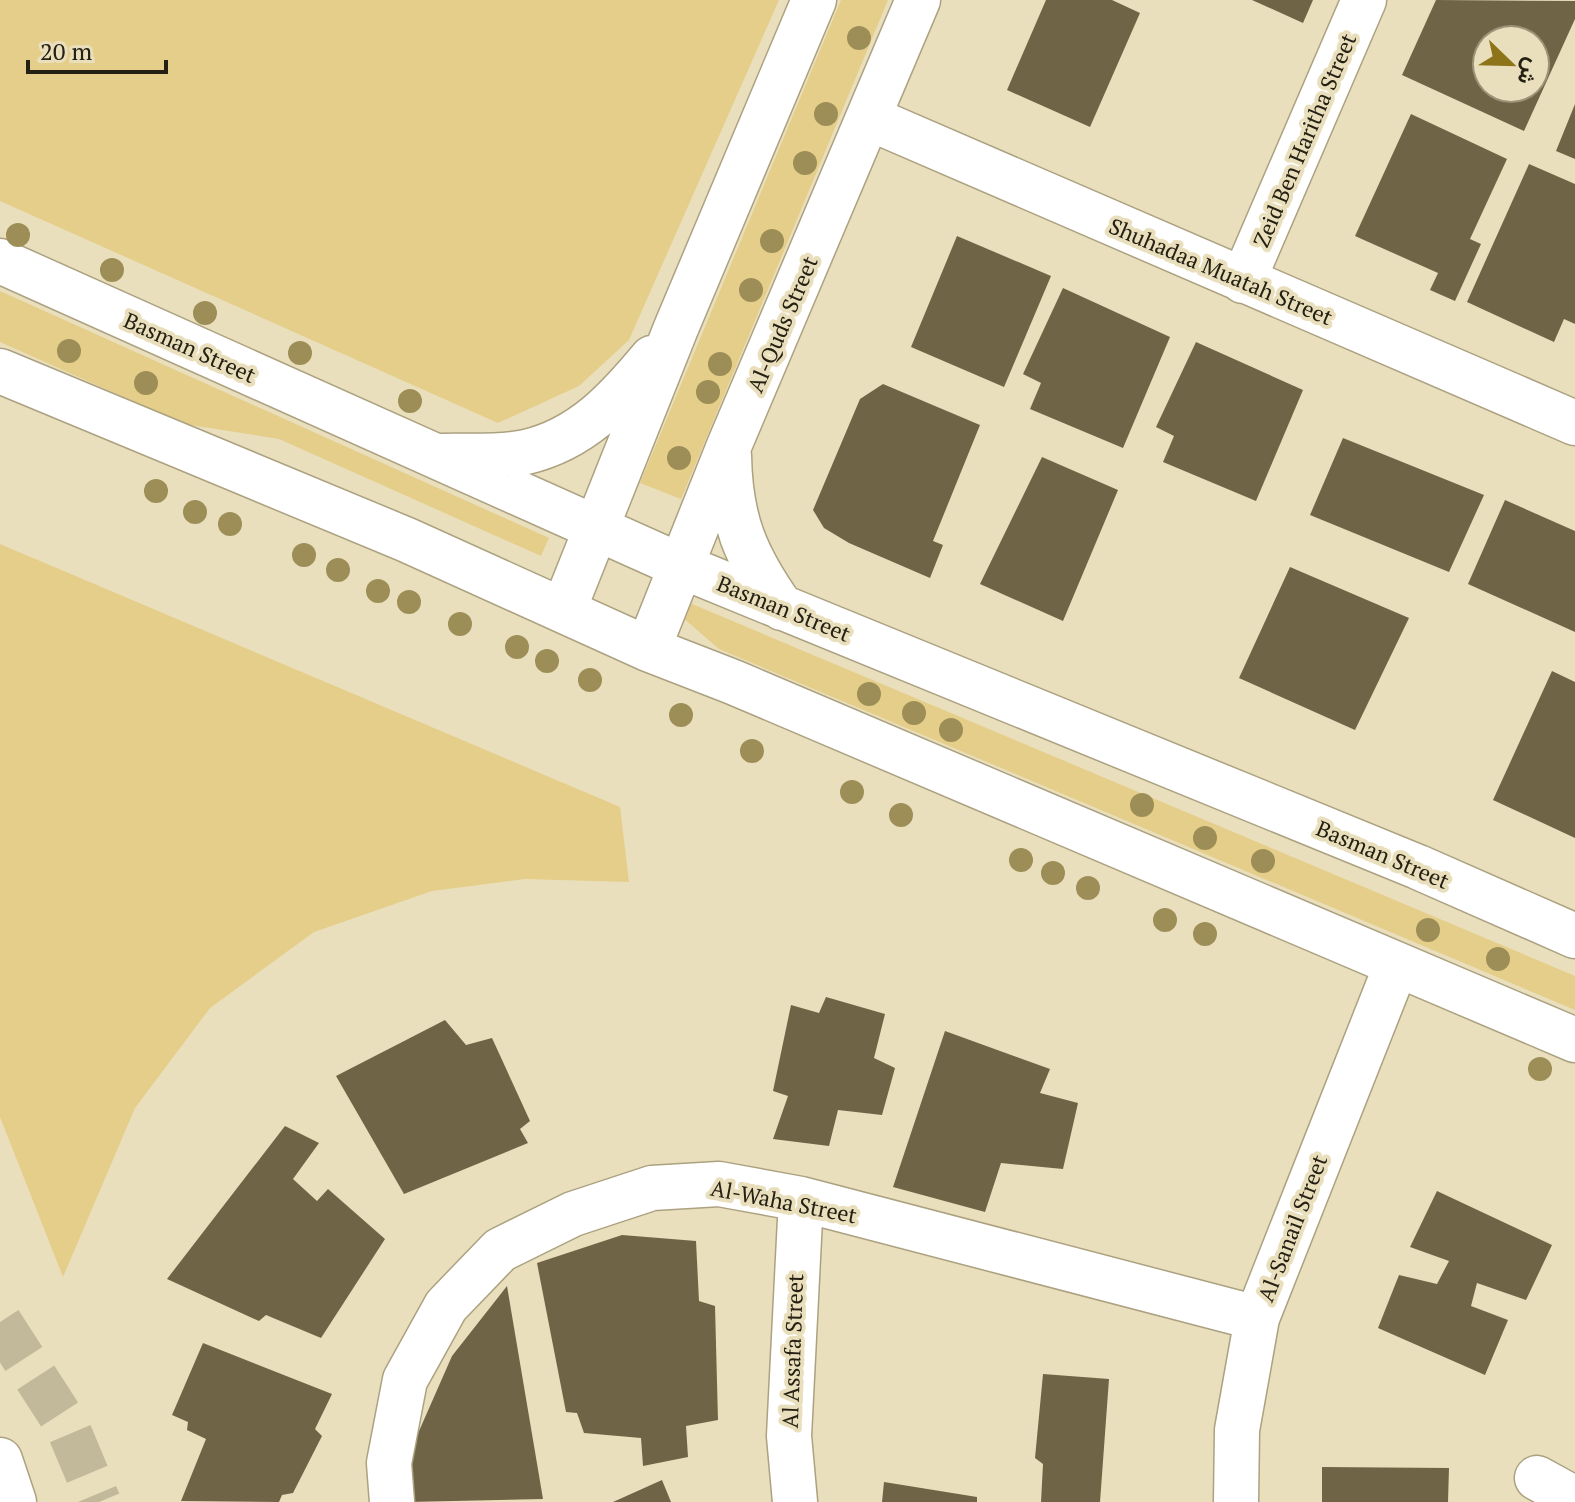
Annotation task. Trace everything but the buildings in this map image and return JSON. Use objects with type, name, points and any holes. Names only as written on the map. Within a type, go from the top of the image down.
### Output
[{"type":"main road","points":[[564,609],[676,328],[814,0]]},
{"type":"main road","name":"Al-Quds Street","points":[[648,649],[729,446],[918,0]]},
{"type":"main road","name":"Zeid Ben Haritha Street","points":[[1243,281],[1364,0]]},
{"type":"main road","name":"Shuhadaa Muatah Street","points":[[869,118],[1575,423]]},
{"type":"main road","name":"Basman Street","points":[[0,261],[681,566],[1418,867],[1575,936]]},
{"type":"main road","points":[[433,457],[525,452],[581,430],[615,402],[676,328]]},
{"type":"main road","points":[[0,371],[564,609],[648,649],[733,682],[1575,1040]]},
{"type":"main road","points":[[729,446],[730,490],[739,535],[758,573],[782,608]]},
{"type":"main road","name":"Al-Sanail Street","points":[[1236,1502],[1237,1430],[1257,1318],[1396,966]]},
{"type":"main road","name":"Al-Waha Street","points":[[392,1502],[389,1463],[405,1380],[446,1306],[500,1250],[573,1214],[652,1188],[719,1184],[801,1199],[1257,1318]]},
{"type":"main road","name":"Al Assafa Street","points":[[795,1502],[789,1436],[801,1199]]},
{"type":"main road","points":[[0,1460],[14,1502]]},
{"type":"main road","points":[[1537,1478],[1575,1499]]},
{"type":"shaded area","points":[[0,0],[779,0],[629,340],[579,386],[498,423],[0,201]]},
{"type":"shaded area","points":[[841,0],[888,0],[681,499],[640,483]]},
{"type":"shaded area","points":[[0,291],[549,538],[541,556],[279,439],[184,424],[0,342]]},
{"type":"shaded area","points":[[0,544],[620,807],[629,882],[525,879],[432,891],[314,932],[210,1008],[135,1108],[63,1277],[0,1117]]},
{"type":"shaded area","points":[[673,596],[1575,976],[1575,1010],[719,649],[682,617]]},
{"type":"tunnel","points":[[0,1322],[67,1426],[99,1502]]}]
